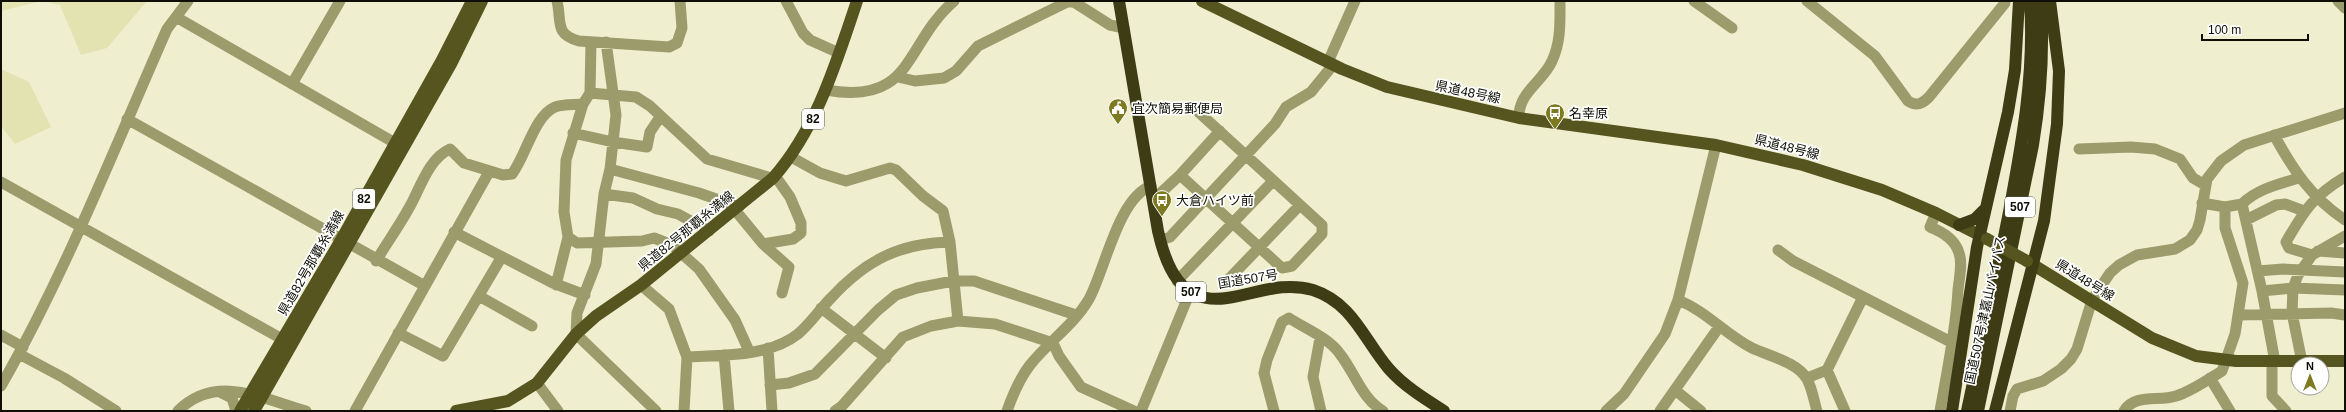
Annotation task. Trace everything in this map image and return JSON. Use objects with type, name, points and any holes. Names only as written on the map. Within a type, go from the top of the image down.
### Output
[{"type":"highway","name":"国道507号","points":[[1119,1],[1160,240],[1168,268],[1177,280],[1190,292],[1208,297],[1226,298],[1285,286],[1306,288],[1324,294],[1340,304],[1353,317],[1378,355],[1396,376],[1444,411]]},
{"type":"highway","points":[[1952,411],[1983,238],[1984,210],[2008,112],[2015,70],[2019,1]]},
{"type":"highway","name":"国道507号津嘉山バイパス","points":[[1967,411],[1993,293],[2027,109],[2031,49],[2030,1]]},
{"type":"highway","name":"国道507号津嘉山バイパス","points":[[1978,411],[2033,145],[2040,102],[2043,45],[2041,1]]},
{"type":"highway","points":[[1994,411],[2031,263],[2044,221],[2058,111],[2059,71],[2050,1]]},
{"type":"highway","points":[[1959,225],[1975,219],[1984,210]]},
{"type":"main road","name":"県道82号那覇糸満線","points":[[254,411],[257,396],[282,339],[345,242],[395,143],[442,60],[472,1]]},
{"type":"main road","name":"県道82号那覇糸満線","points":[[240,411],[257,396],[345,242],[450,64],[482,1]]},
{"type":"main road","name":"県道82号那覇糸満線","points":[[456,411],[508,401],[537,383],[576,334],[596,316],[641,286],[773,178],[791,157],[811,124],[826,90],[857,1]]},
{"type":"main road","name":"県道48号線","points":[[1202,1],[1331,63],[1387,87],[1520,118],[1716,145],[1842,176],[1882,190],[1936,213],[2031,263],[2152,338],[2172,348],[2196,356],[2226,361],[2290,362]]},
{"type":"main road","name":"県道48号線","points":[[2330,361],[2345,361]]},
{"type":"street","points":[[1,386],[21,351],[80,227],[167,29],[188,1]]},
{"type":"street","points":[[292,84],[340,1]]},
{"type":"street","points":[[557,1],[561,31],[567,38],[591,42],[669,47],[677,43],[682,28],[680,1]]},
{"type":"street","points":[[786,1],[803,33],[810,40],[839,53]]},
{"type":"street","points":[[826,90],[845,93],[870,91],[885,85],[898,77],[937,20],[954,1]]},
{"type":"street","points":[[1160,240],[1170,237],[1206,199],[1275,124],[1286,107],[1311,92],[1331,63],[1355,1]]},
{"type":"street","points":[[1520,118],[1522,98],[1552,63],[1558,47],[1560,33],[1560,1]]},
{"type":"street","points":[[1694,1],[1732,28]]},
{"type":"street","points":[[1807,1],[1875,56],[1908,101],[1915,104],[1923,103],[1929,97],[2006,3]]},
{"type":"street","points":[[2338,1],[2345,8]]},
{"type":"street","points":[[898,77],[915,81],[944,78],[956,71],[978,46],[1067,2],[1074,2],[1110,25],[1124,28]]},
{"type":"street","points":[[176,17],[395,143]]},
{"type":"street","points":[[556,285],[568,237],[564,212],[564,178],[566,160],[583,104],[590,93],[591,42]]},
{"type":"street","points":[[606,42],[616,114],[610,169],[604,194],[596,264],[575,320],[576,334],[656,411]]},
{"type":"street","points":[[590,93],[636,97],[650,106],[660,117],[707,159],[778,180],[790,197],[801,223],[801,233],[793,239],[763,244]]},
{"type":"street","points":[[376,261],[409,208],[432,164],[443,152],[450,149],[464,163],[488,172],[503,175],[512,174],[520,164],[528,141],[548,111],[557,107],[583,104]]},
{"type":"street","points":[[1180,175],[1258,248],[1282,268],[1292,266],[1322,234],[1322,225],[1193,107]]},
{"type":"street","points":[[2010,411],[2012,396],[2017,389],[2043,381],[2062,369],[2071,359],[2077,349],[2092,300],[2110,274],[2128,260],[2147,252],[2175,249],[2190,240],[2197,230],[2205,185],[2210,172],[2231,152],[2274,135],[2345,113]]},
{"type":"street","points":[[573,133],[613,142],[647,147],[650,132],[660,117]]},
{"type":"street","points":[[127,119],[376,261],[425,286]]},
{"type":"street","points":[[1153,200],[1180,175],[1220,131]]},
{"type":"street","points":[[2274,135],[2299,178],[2329,209],[2345,220]]},
{"type":"street","points":[[1611,410],[1644,367],[1664,334],[1678,300],[1716,145]]},
{"type":"street","points":[[2079,149],[2131,147],[2155,149],[2180,159],[2193,178],[2205,185]]},
{"type":"street","points":[[791,157],[820,174],[846,182],[890,168],[896,170],[923,196],[943,211],[950,242],[958,321]]},
{"type":"street","points":[[610,169],[699,193],[737,209],[763,244],[789,267],[782,293]]},
{"type":"street","points":[[355,411],[488,172]]},
{"type":"street","points":[[2345,177],[2316,196],[2304,211],[2286,242],[2289,248],[2315,253],[2345,253]]},
{"type":"street","points":[[2202,203],[2225,207],[2242,204],[2249,197],[2274,185],[2299,178]]},
{"type":"street","points":[[1177,280],[1273,181]]},
{"type":"street","points":[[1,182],[282,339]]},
{"type":"street","points":[[1007,411],[1018,383],[1031,364],[1053,343],[1088,299],[1120,220],[1139,193],[1150,186]]},
{"type":"street","points":[[604,194],[633,198],[657,209],[678,214],[708,231]]},
{"type":"street","points":[[2242,204],[2258,271],[2266,314],[2273,362],[2272,396],[2286,411]]},
{"type":"street","points":[[2246,220],[2276,205],[2285,204],[2304,211]]},
{"type":"street","points":[[1224,284],[1300,205]]},
{"type":"street","points":[[2124,411],[2132,404],[2141,400],[2176,396],[2222,371],[2235,334],[2243,284],[2225,228],[2225,207]]},
{"type":"street","points":[[1936,213],[1930,227],[1946,235],[1954,242],[1959,254],[1958,305],[1940,411]]},
{"type":"street","points":[[454,232],[501,258],[556,285],[585,295]]},
{"type":"street","points":[[2301,356],[2292,313],[2293,288],[2302,269],[2315,253],[2345,236]]},
{"type":"street","points":[[568,237],[577,243],[654,238],[672,245],[699,269],[734,320],[749,351]]},
{"type":"street","points":[[687,357],[724,355],[768,348],[799,334],[846,281],[870,263],[898,251],[924,243],[950,242]]},
{"type":"street","points":[[1778,250],[1793,261],[1951,342]]},
{"type":"street","points":[[398,334],[443,356],[501,258]]},
{"type":"street","points":[[2258,271],[2302,269],[2345,272]]},
{"type":"street","points":[[770,385],[789,383],[814,374],[856,334],[878,310],[896,295],[917,288],[953,281],[985,284],[1076,315]]},
{"type":"street","points":[[641,286],[669,309],[687,357],[684,411]]},
{"type":"street","points":[[2262,291],[2293,288],[2345,290]]},
{"type":"street","points":[[1141,411],[1190,292]]},
{"type":"street","points":[[479,296],[532,326]]},
{"type":"street","points":[[1807,378],[1828,370],[1863,297]]},
{"type":"street","points":[[1678,300],[1696,307],[1719,327],[1751,347],[1793,366],[1807,378],[1817,411]]},
{"type":"street","points":[[821,308],[886,358]]},
{"type":"street","points":[[2238,315],[2292,313],[2331,313],[2345,315]]},
{"type":"street","points":[[1274,411],[1264,373],[1267,360],[1282,322],[1289,318],[1320,338],[1340,354],[1369,408],[1383,411]]},
{"type":"street","points":[[835,411],[842,406],[903,337],[915,331],[958,321],[995,324],[1053,343],[1059,356],[1081,387],[1134,411]]},
{"type":"street","points":[[1660,411],[1719,327]]},
{"type":"street","points":[[1,335],[21,351],[116,411]]},
{"type":"street","points":[[1320,338],[1313,377],[1321,411]]},
{"type":"street","points":[[768,348],[772,411]]},
{"type":"street","points":[[724,355],[728,411]]},
{"type":"street","points":[[1828,370],[1845,411]]},
{"type":"street","points":[[2210,378],[2230,411]]},
{"type":"street","points":[[537,383],[558,411]]},
{"type":"street","points":[[1675,390],[1701,411]]},
{"type":"street","points":[[217,391],[232,398],[236,411]]},
{"type":"street","points":[[178,411],[194,398],[217,391],[236,391],[306,411]]},
{"type":"green space","points":[[1,1],[42,1],[1,11]]},
{"type":"green space","points":[[42,1],[147,1],[107,48],[81,55],[60,5]]},
{"type":"green space","points":[[1,69],[29,82],[51,127],[15,144],[1,126]]},
{"type":"place","name":"宜次簡易郵便局","points":[[1118,125]]},
{"type":"place","name":"名幸原","points":[[1555,130]]},
{"type":"place","name":"大倉ハイツ前","points":[[1162,217]]}]
